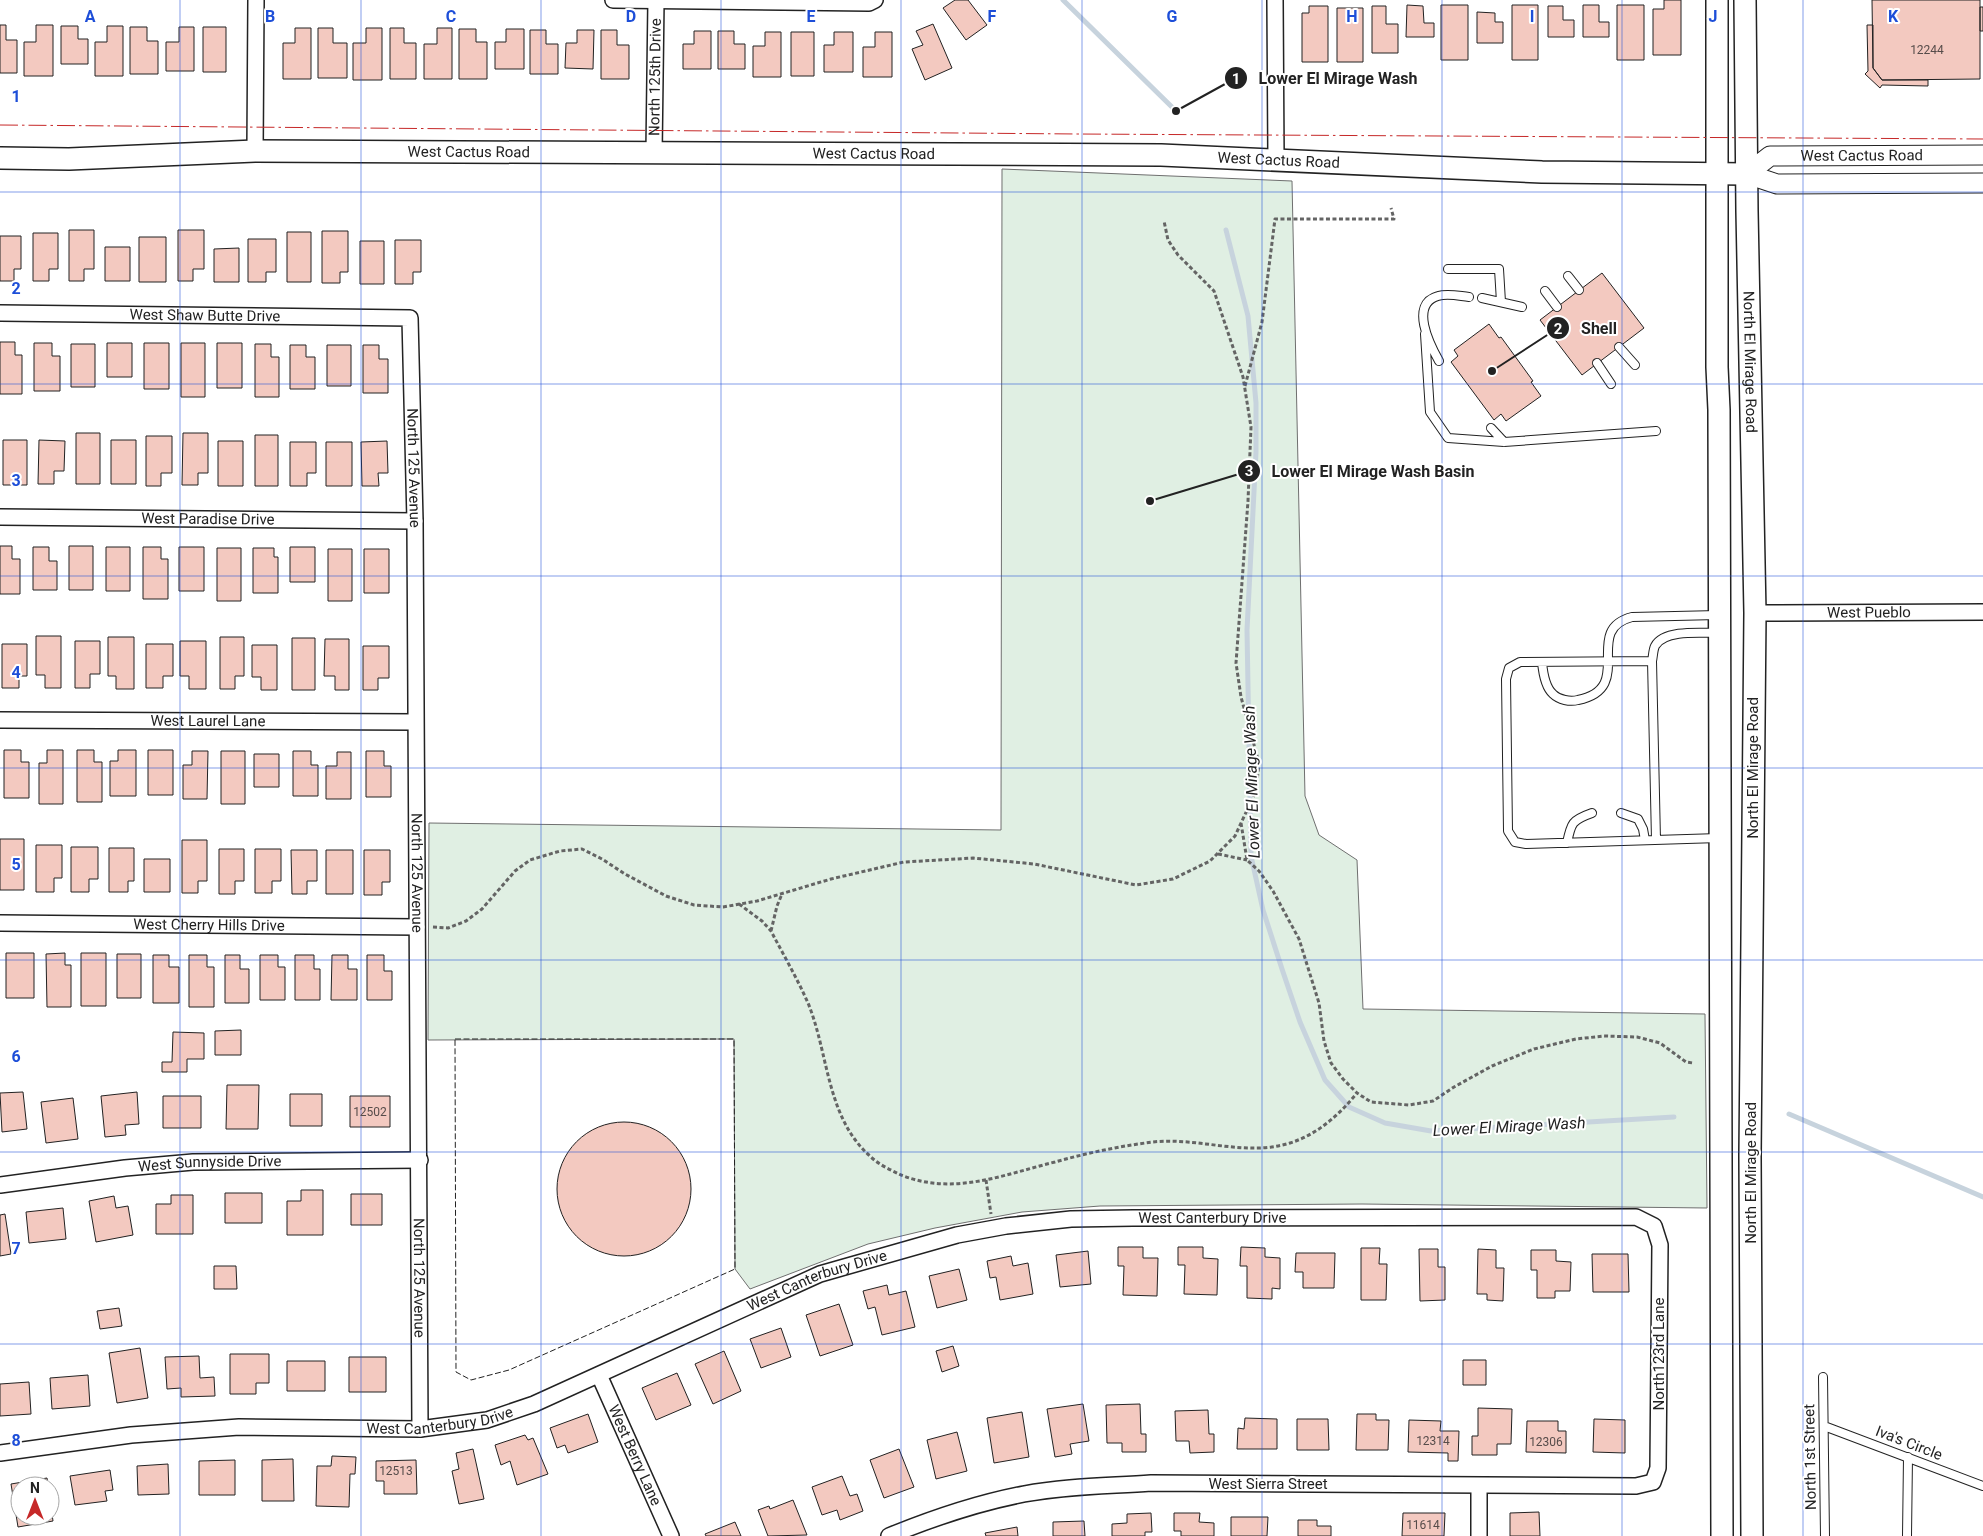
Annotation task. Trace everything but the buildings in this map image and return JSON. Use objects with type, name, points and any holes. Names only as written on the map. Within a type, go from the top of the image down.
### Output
[{"type":"main road","name":"North El Mirage Road","points":[[1717,0],[1722,1536]]},
{"type":"main road","name":"North El Mirage Road","points":[[1745,0],[1755,613],[1750,1156],[1752,1536]]},
{"type":"main road","name":"West Cactus Road","points":[[0,158],[69,159],[255,152],[1179,156],[1238,157],[1542,172],[1747,174]]},
{"type":"street","points":[[255,152],[256,0]]},
{"type":"street","points":[[613,0],[870,3],[874,0]]},
{"type":"street","name":"North 125th Drive","points":[[654,153],[656,0]]},
{"type":"street","points":[[1275,0],[1276,159]]},
{"type":"street","name":"West Cactus Road","points":[[1747,174],[1770,156],[1983,155]]},
{"type":"street","name":"West Cactus Road","points":[[1747,174],[1777,184],[1983,183]]},
{"type":"street","name":"West Shaw Butte Drive","points":[[0,313],[410,318]]},
{"type":"street","name":"North 125 Avenue","points":[[410,318],[415,521],[420,1429]]},
{"type":"street","name":"West Paradise Drive","points":[[0,517],[415,521]]},
{"type":"street","name":"West Pueblo","points":[[1755,613],[1983,612]]},
{"type":"street","name":"West Laurel Lane","points":[[0,720],[416,722]]},
{"type":"street","name":"West Cherry Hills Drive","points":[[0,924],[417,927]]},
{"type":"street","name":"West Sunnyside Drive","points":[[0,1185],[125,1168],[193,1162],[420,1160]]},
{"type":"street","name":"West Canterbury Drive","points":[[0,1453],[131,1435],[239,1427],[420,1429],[488,1420],[534,1404],[820,1274],[957,1235],[993,1229],[1071,1220],[1133,1218],[1636,1218],[1654,1226]]},
{"type":"street","name":"North123rd Lane","points":[[1653,1482],[1658,1468],[1660,1255],[1660,1245],[1654,1226]]},
{"type":"street","name":"West Berry Lane","points":[[599,1375],[671,1536]]},
{"type":"street","name":"West Sierra Street","points":[[889,1536],[934,1518],[982,1504],[1027,1494],[1090,1487],[1150,1483],[1636,1486],[1653,1482]]},
{"type":"street","points":[[1478,1536],[1479,1486]]},
{"type":"lane","points":[[1448,269],[1499,269],[1500,302]]},
{"type":"lane","points":[[1568,276],[1580,290]]},
{"type":"lane","points":[[1545,291],[1557,307]]},
{"type":"lane","points":[[1469,297],[1437,296],[1428,301],[1424,309],[1430,412],[1448,438],[1504,442],[1656,431]]},
{"type":"lane","points":[[1482,298],[1522,307]]},
{"type":"lane","points":[[1425,334],[1439,361]]},
{"type":"lane","points":[[1618,347],[1635,364]]},
{"type":"lane","points":[[1597,363],[1611,384]]},
{"type":"lane","points":[[1491,428],[1504,442]]},
{"type":"lane","points":[[1542,662],[1546,683],[1552,693],[1560,699],[1576,701],[1594,696],[1602,689],[1607,677],[1608,640],[1612,628],[1623,619],[1632,617],[1720,624]]},
{"type":"lane","points":[[1656,840],[1652,661],[1654,647],[1660,639],[1720,624]]},
{"type":"lane","points":[[1652,661],[1520,662],[1509,668],[1506,679],[1508,832],[1515,842],[1526,844],[1721,838]]},
{"type":"lane","points":[[1567,843],[1570,826],[1581,817],[1592,813]]},
{"type":"lane","points":[[1621,813],[1638,819],[1643,829],[1645,840]]},
{"type":"lane","name":"North 1st Street","points":[[1823,1377],[1825,1536]]},
{"type":"lane","name":"Iva's Circle","points":[[1824,1426],[1983,1486]]},
{"type":"lane","points":[[1907,1536],[1908,1457]]},
{"type":"path","points":[[1245,387],[1262,322],[1275,219],[1394,219],[1391,208]]},
{"type":"path","points":[[417,927],[448,928],[466,921],[482,909],[515,870],[530,860],[560,851],[582,849],[666,896],[694,905],[723,907],[904,862],[973,858],[1034,864],[1136,885],[1173,879],[1210,861],[1235,836],[1256,791],[1258,763],[1241,697],[1236,662],[1248,501],[1251,427],[1243,376],[1214,291],[1178,255],[1168,240],[1164,221]]},
{"type":"path","points":[[1241,822],[1247,860]]},
{"type":"path","points":[[1217,854],[1247,860],[1260,871],[1273,891],[1299,939],[1319,1003],[1324,1041],[1331,1062],[1343,1079],[1357,1093],[1371,1102],[1410,1105],[1433,1101],[1492,1066],[1534,1049],[1576,1039],[1604,1036],[1637,1037],[1660,1043],[1686,1062],[1693,1063]]},
{"type":"path","points":[[771,931],[774,913],[783,893]]},
{"type":"path","points":[[739,904],[771,931],[808,1003],[845,1126],[871,1158],[891,1171],[918,1181],[936,1184],[962,1184],[986,1180],[1100,1151],[1154,1142],[1186,1141],[1264,1149],[1291,1143],[1313,1133],[1343,1111],[1357,1093]]},
{"type":"path","points":[[986,1180],[993,1229]]},
{"type":"green space","points":[[1002,169],[1292,181],[1305,796],[1319,835],[1357,860],[1363,1009],[1705,1014],[1707,1208],[1362,1204],[1100,1206],[1022,1212],[935,1228],[868,1244],[750,1289],[735,1269],[734,1039],[428,1040],[429,823],[1001,830]]},
{"type":"waterway","name":"Lower El Mirage Wash","points":[[1063,0],[1176,111]]},
{"type":"waterway","name":"Lower El Mirage Wash","points":[[1226,230],[1248,316],[1256,403],[1256,452],[1247,630],[1251,856],[1263,910],[1282,969],[1300,1022],[1325,1080],[1349,1107],[1385,1123],[1431,1131],[1674,1117]]},
{"type":"waterway","name":"Lower El Mirage Wash","points":[[1789,1114],[1983,1197]]},
{"type":"fence","points":[[455,1039],[734,1039],[735,1269],[509,1370],[471,1380],[456,1372],[455,1039]]},
{"type":"power","points":[[0,125],[1983,139]]},
{"type":"place","name":"Lower El Mirage Wash","points":[[1176,111]]},
{"type":"place","name":"Shell","points":[[1492,371]]},
{"type":"place","name":"Lower El Mirage Wash Basin","points":[[1150,501]]}]
